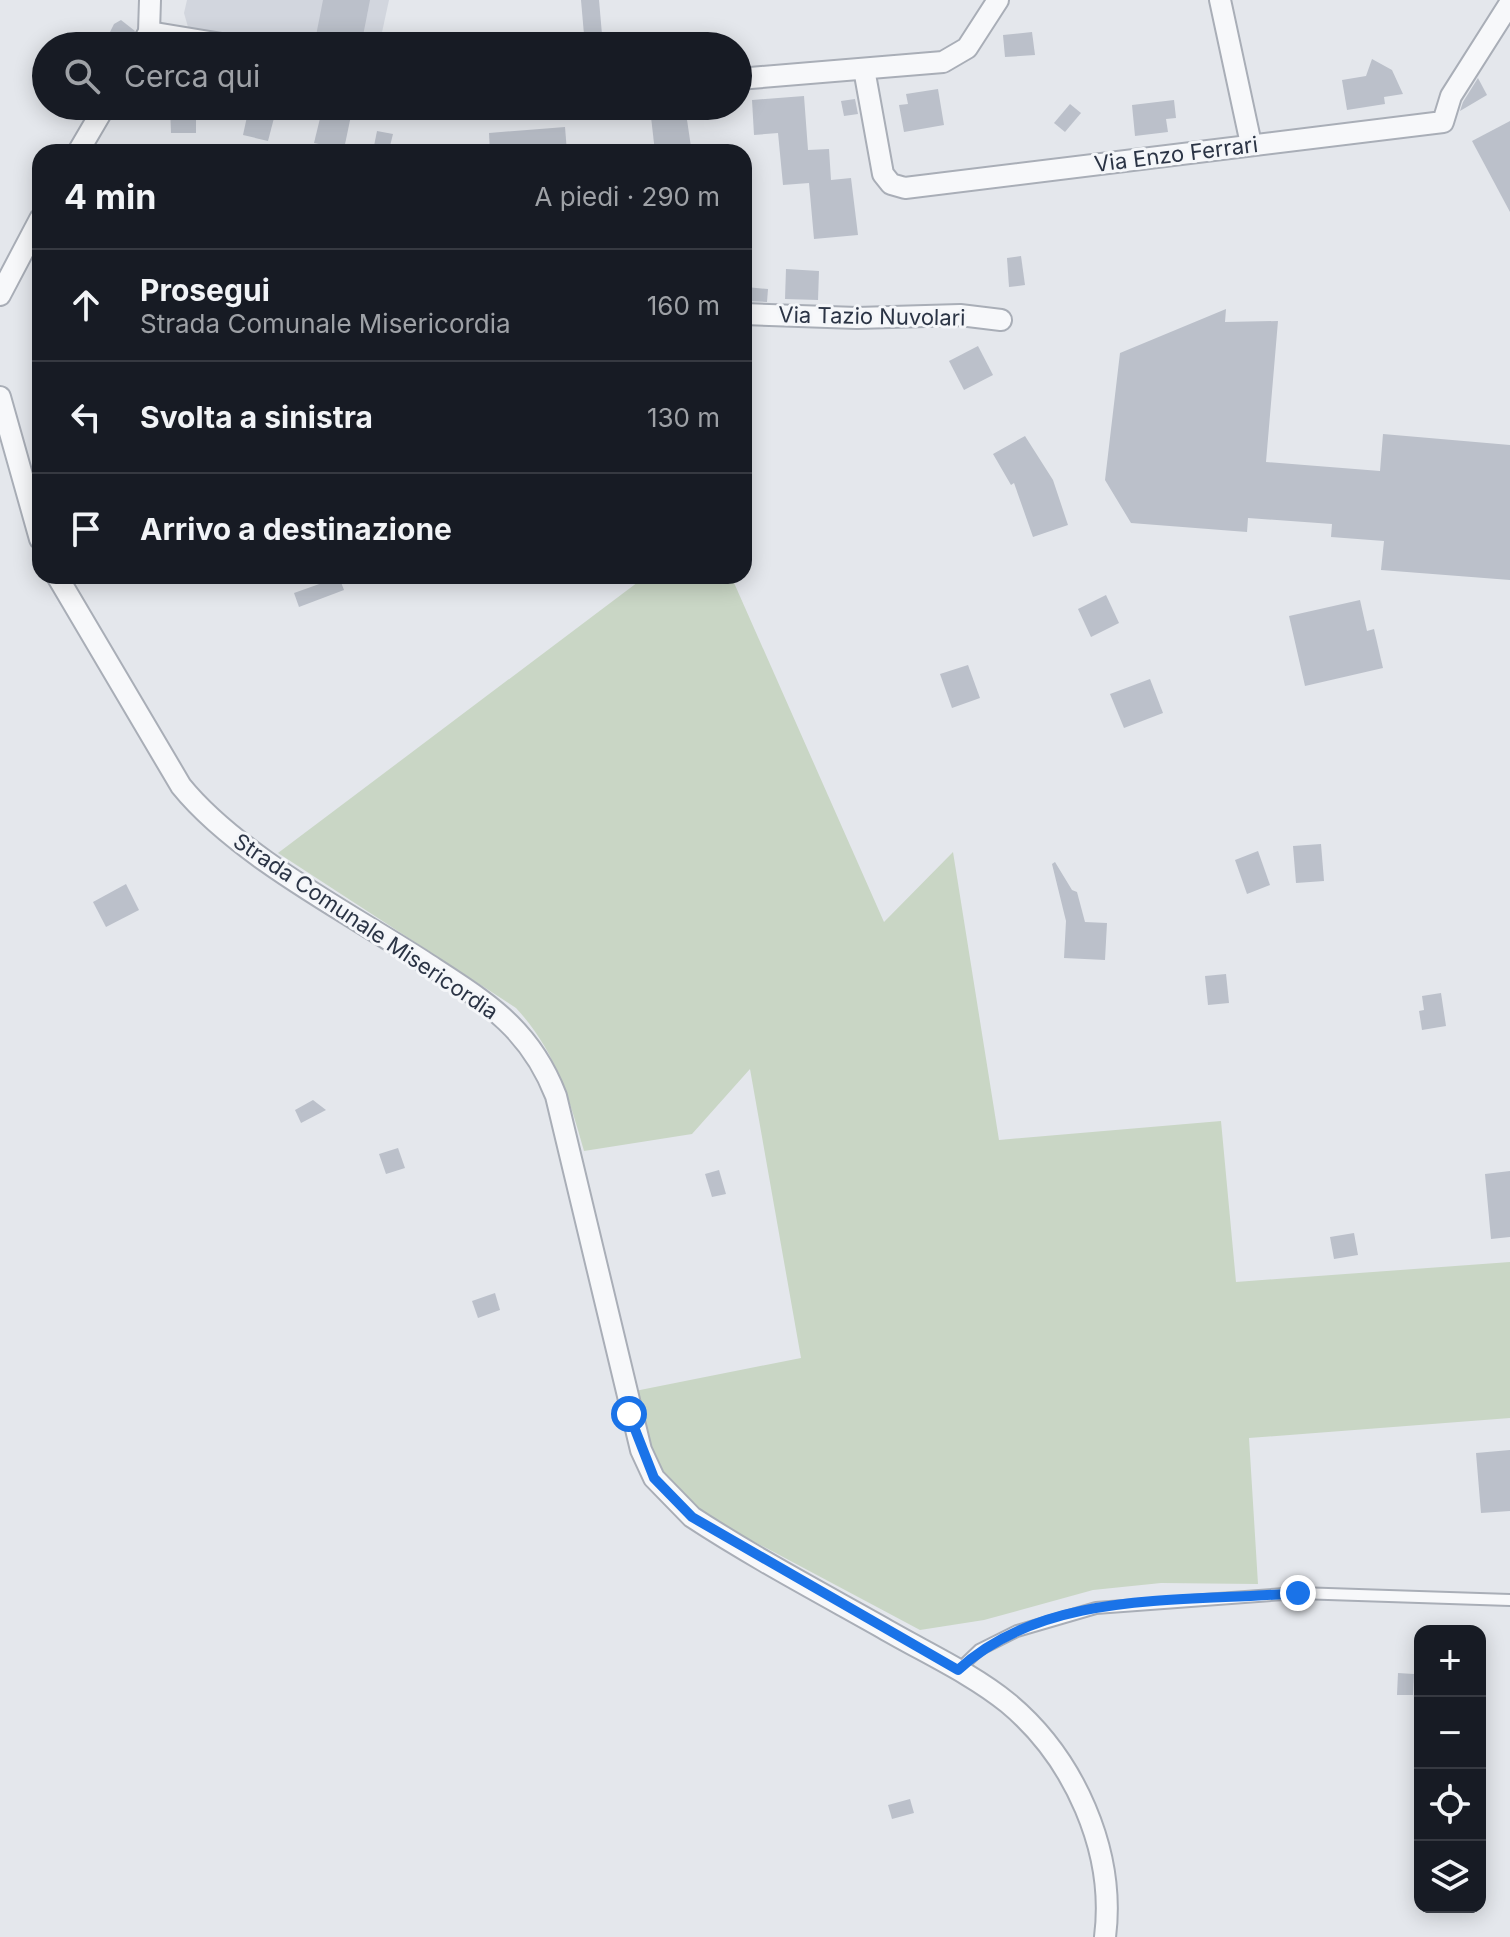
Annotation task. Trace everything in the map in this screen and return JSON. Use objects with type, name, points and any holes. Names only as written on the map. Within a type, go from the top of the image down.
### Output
[{"type":"street","points":[[146,32],[150,0]]},
{"type":"street","points":[[752,78],[943,62],[957,57],[967,48],[998,0]]},
{"type":"street","points":[[1220,0],[1251,144]]},
{"type":"street","name":"Via Enzo Ferrari","points":[[864,69],[883,174],[891,184],[905,188],[1443,122],[1451,96],[1510,3]]},
{"type":"street","points":[[83,144],[97,120]]},
{"type":"street","points":[[0,295],[32,234]]},
{"type":"street","name":"Via Tazio Nuvolari","points":[[752,314],[857,318],[960,315],[1001,320]]},
{"type":"street","points":[[1,405],[32,512]]},
{"type":"street","name":"Strada Comunale Misericordia","points":[[62,584],[181,786],[198,808],[244,846],[481,998],[510,1022],[543,1064],[556,1096],[629,1414],[654,1478],[692,1517],[958,1670],[998,1696],[1025,1719],[1055,1752],[1095,1835],[1105,1891],[1105,1937]]},
{"type":"lane","points":[[958,1670],[979,1650],[1017,1631],[1096,1608],[1298,1593],[1510,1600]]},
{"type":"shaded area","points":[[187,0],[389,0],[382,32],[214,32],[188,27],[184,13]]},
{"type":"green space","points":[[635,584],[735,584],[884,922],[953,852],[999,1140],[1221,1121],[1236,1282],[1510,1262],[1510,1418],[1249,1438],[1258,1584],[1161,1583],[1093,1590],[984,1620],[920,1630],[706,1516],[675,1488],[659,1466],[647,1440],[635,1391],[801,1358],[750,1069],[692,1134],[584,1151],[551,1057],[516,1008],[278,853]]},
{"type":"building","points":[[323,0],[370,0],[364,32],[317,32]]},
{"type":"building","points":[[581,0],[599,0],[602,32],[584,32]]},
{"type":"building","points":[[121,20],[135,31],[110,32],[114,24]]},
{"type":"building","points":[[1032,32],[1035,55],[1005,57],[1003,35]]},
{"type":"building","points":[[1372,59],[1392,70],[1403,94],[1384,97],[1385,104],[1347,110],[1342,80],[1366,76]]},
{"type":"building","points":[[1478,78],[1487,95],[1460,111],[1463,102]]},
{"type":"building","points":[[938,89],[944,125],[904,132],[899,105],[908,104],[906,94]]},
{"type":"building","points":[[804,96],[808,150],[829,149],[831,180],[851,178],[858,235],[814,239],[809,183],[783,185],[778,133],[754,135],[752,100]]},
{"type":"building","points":[[855,99],[858,114],[844,116],[841,101]]},
{"type":"building","points":[[1174,100],[1176,118],[1166,119],[1168,132],[1135,136],[1132,105]]},
{"type":"building","points":[[1070,104],[1081,113],[1065,132],[1054,123]]},
{"type":"building","points":[[171,120],[196,120],[196,133],[171,133]]},
{"type":"building","points":[[246,120],[273,120],[268,141],[243,135]]},
{"type":"building","points":[[320,120],[350,120],[345,144],[314,143]]},
{"type":"building","points":[[651,120],[687,120],[691,144],[654,144]]},
{"type":"building","points":[[1510,121],[1510,212],[1472,141]]},
{"type":"building","points":[[565,127],[566,144],[490,144],[489,133]]},
{"type":"building","points":[[377,131],[393,134],[390,144],[374,144]]},
{"type":"building","points":[[1021,256],[1025,285],[1009,287],[1007,258]]},
{"type":"building","points":[[786,269],[819,271],[818,300],[785,299]]},
{"type":"building","points":[[752,288],[768,289],[767,302],[752,301]]},
{"type":"building","points":[[1226,309],[1225,322],[1278,321],[1266,462],[1380,471],[1383,434],[1510,445],[1510,580],[1381,570],[1384,541],[1331,537],[1332,524],[1248,518],[1247,532],[1131,523],[1105,480],[1120,353]]},
{"type":"building","points":[[978,346],[993,375],[964,390],[949,361]]},
{"type":"building","points":[[1025,436],[1053,480],[1068,525],[1033,537],[1014,483],[1011,485],[993,454]]},
{"type":"building","points":[[319,584],[342,584],[344,590],[299,607],[294,593]]},
{"type":"building","points":[[1106,595],[1119,623],[1091,637],[1078,609]]},
{"type":"building","points":[[1360,600],[1367,631],[1374,629],[1383,668],[1305,686],[1289,616]]},
{"type":"building","points":[[968,665],[980,698],[952,708],[940,674]]},
{"type":"building","points":[[1150,679],[1163,713],[1124,728],[1110,694]]},
{"type":"building","points":[[1321,844],[1324,881],[1296,883],[1293,846]]},
{"type":"building","points":[[1258,851],[1270,885],[1247,894],[1235,860]]},
{"type":"building","points":[[1055,862],[1072,890],[1077,892],[1085,922],[1107,923],[1105,960],[1064,958],[1066,921],[1052,864]]},
{"type":"building","points":[[126,884],[139,910],[106,927],[93,902]]},
{"type":"building","points":[[1226,974],[1229,1003],[1208,1005],[1205,976]]},
{"type":"building","points":[[1441,993],[1446,1026],[1422,1030],[1419,1011],[1424,1010],[1422,996]]},
{"type":"building","points":[[313,1100],[326,1110],[301,1123],[295,1110]]},
{"type":"building","points":[[398,1148],[405,1168],[386,1174],[379,1154]]},
{"type":"building","points":[[719,1170],[726,1194],[712,1197],[705,1174]]},
{"type":"building","points":[[1510,1171],[1510,1237],[1491,1239],[1485,1174]]},
{"type":"building","points":[[1354,1233],[1358,1255],[1334,1259],[1330,1237]]},
{"type":"building","points":[[495,1293],[500,1310],[478,1318],[472,1301]]},
{"type":"building","points":[[1510,1450],[1510,1511],[1481,1513],[1476,1453]]},
{"type":"building","points":[[1398,1673],[1414,1674],[1413,1695],[1397,1695]]},
{"type":"building","points":[[910,1799],[914,1813],[892,1819],[888,1805]]},
{"type":"route","points":[[629,1414],[654,1478],[692,1517],[958,1670],[979,1650],[1017,1631],[1096,1608],[1298,1593]]}]
